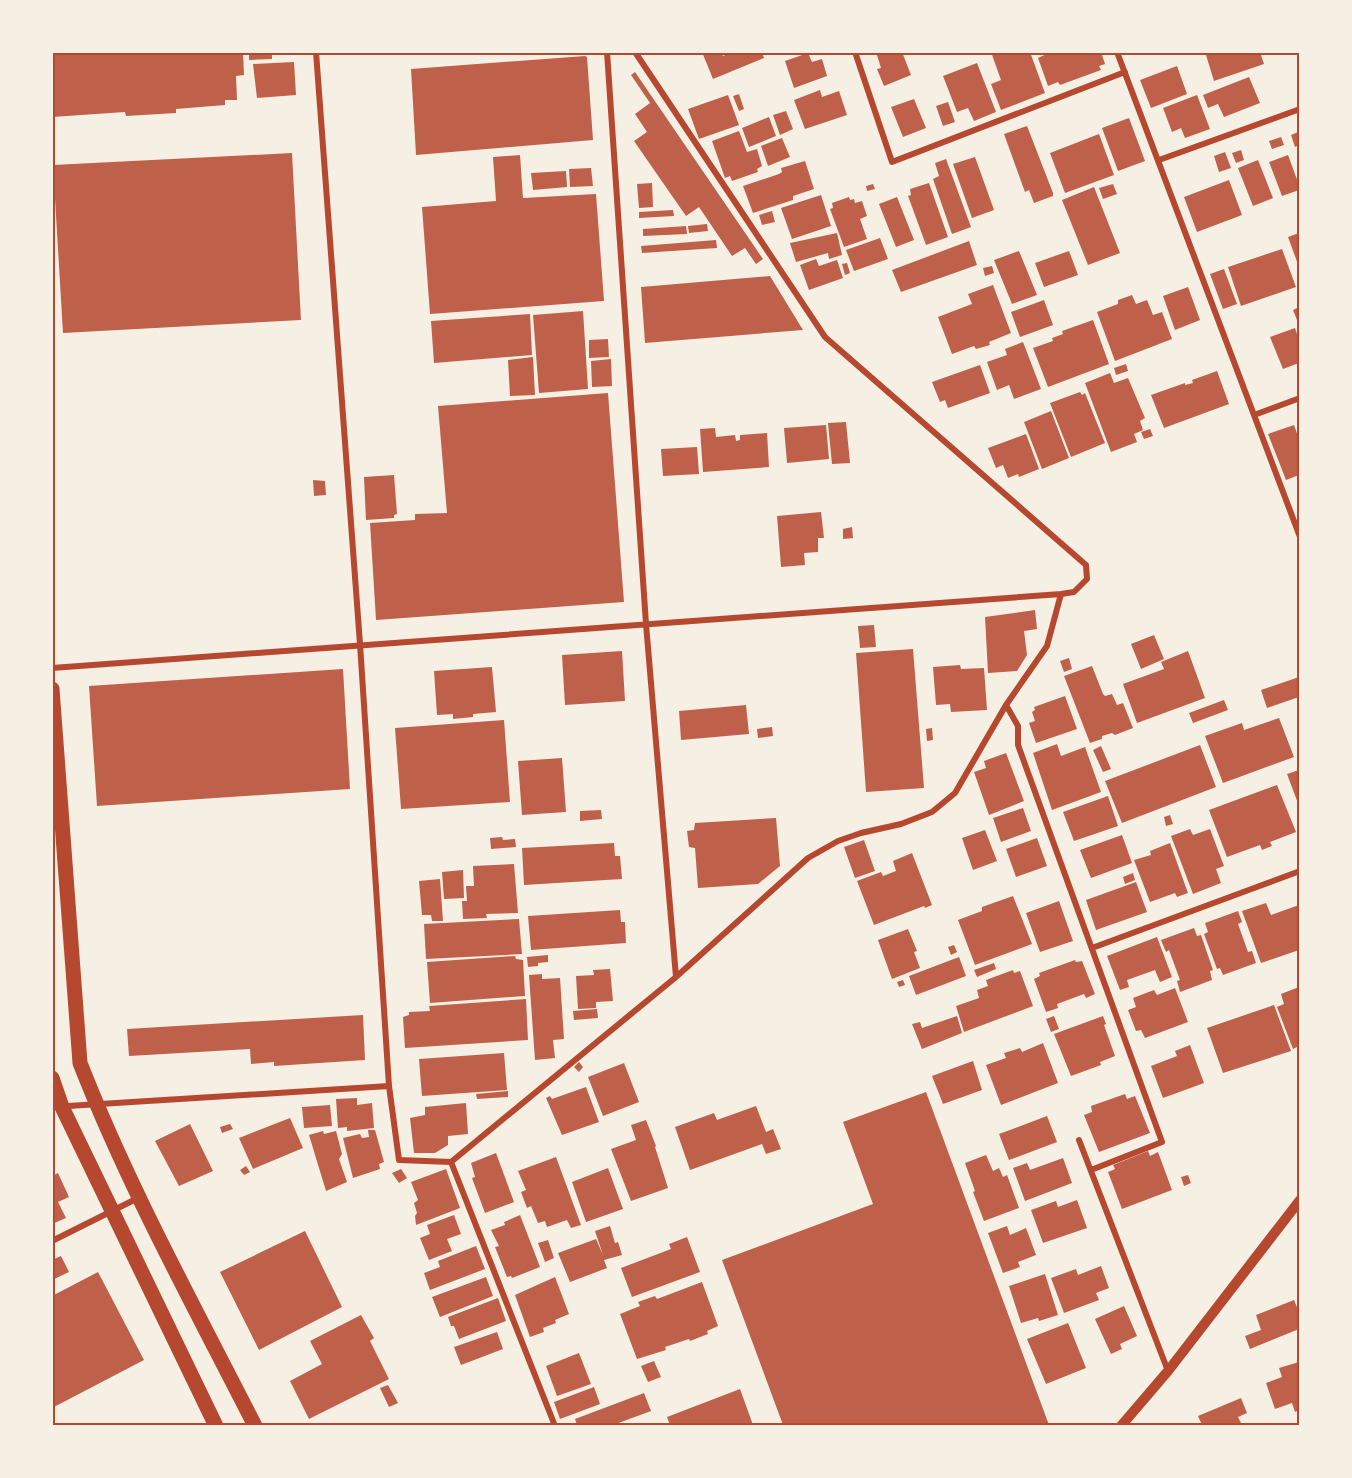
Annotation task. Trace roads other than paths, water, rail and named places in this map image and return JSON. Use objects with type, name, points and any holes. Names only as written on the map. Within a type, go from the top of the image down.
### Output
[{"type":"main road","points":[[52,689],[80,1063],[96,1106],[138,1198],[255,1425]]},
{"type":"main road","points":[[52,1078],[57,1107],[112,1212],[216,1425]]},
{"type":"street","points":[[316,52],[360,644],[389,1086],[399,1160],[451,1162],[676,977],[808,858],[838,841],[932,813],[955,793],[1006,705],[1047,646],[1061,594]]},
{"type":"street","points":[[607,52],[646,624],[676,977]]},
{"type":"street","points":[[52,668],[1061,594],[1074,592],[1087,579],[1086,565],[825,337],[635,52]]},
{"type":"street","points":[[855,52],[892,162],[1125,72]]},
{"type":"street","points":[[1117,52],[1299,537]]},
{"type":"street","points":[[1159,160],[1299,109]]},
{"type":"street","points":[[1254,415],[1299,398]]},
{"type":"street","points":[[1006,705],[1018,726],[1018,745],[1162,1142],[1091,1170]]},
{"type":"street","points":[[1092,948],[1299,871]]},
{"type":"street","points":[[57,1107],[389,1086]]},
{"type":"street","points":[[1080,1140],[1168,1371]]},
{"type":"street","points":[[451,1162],[555,1425]]},
{"type":"street","points":[[52,1241],[138,1198]]},
{"type":"street","points":[[1121,1425],[1168,1371],[1299,1200]]}]
